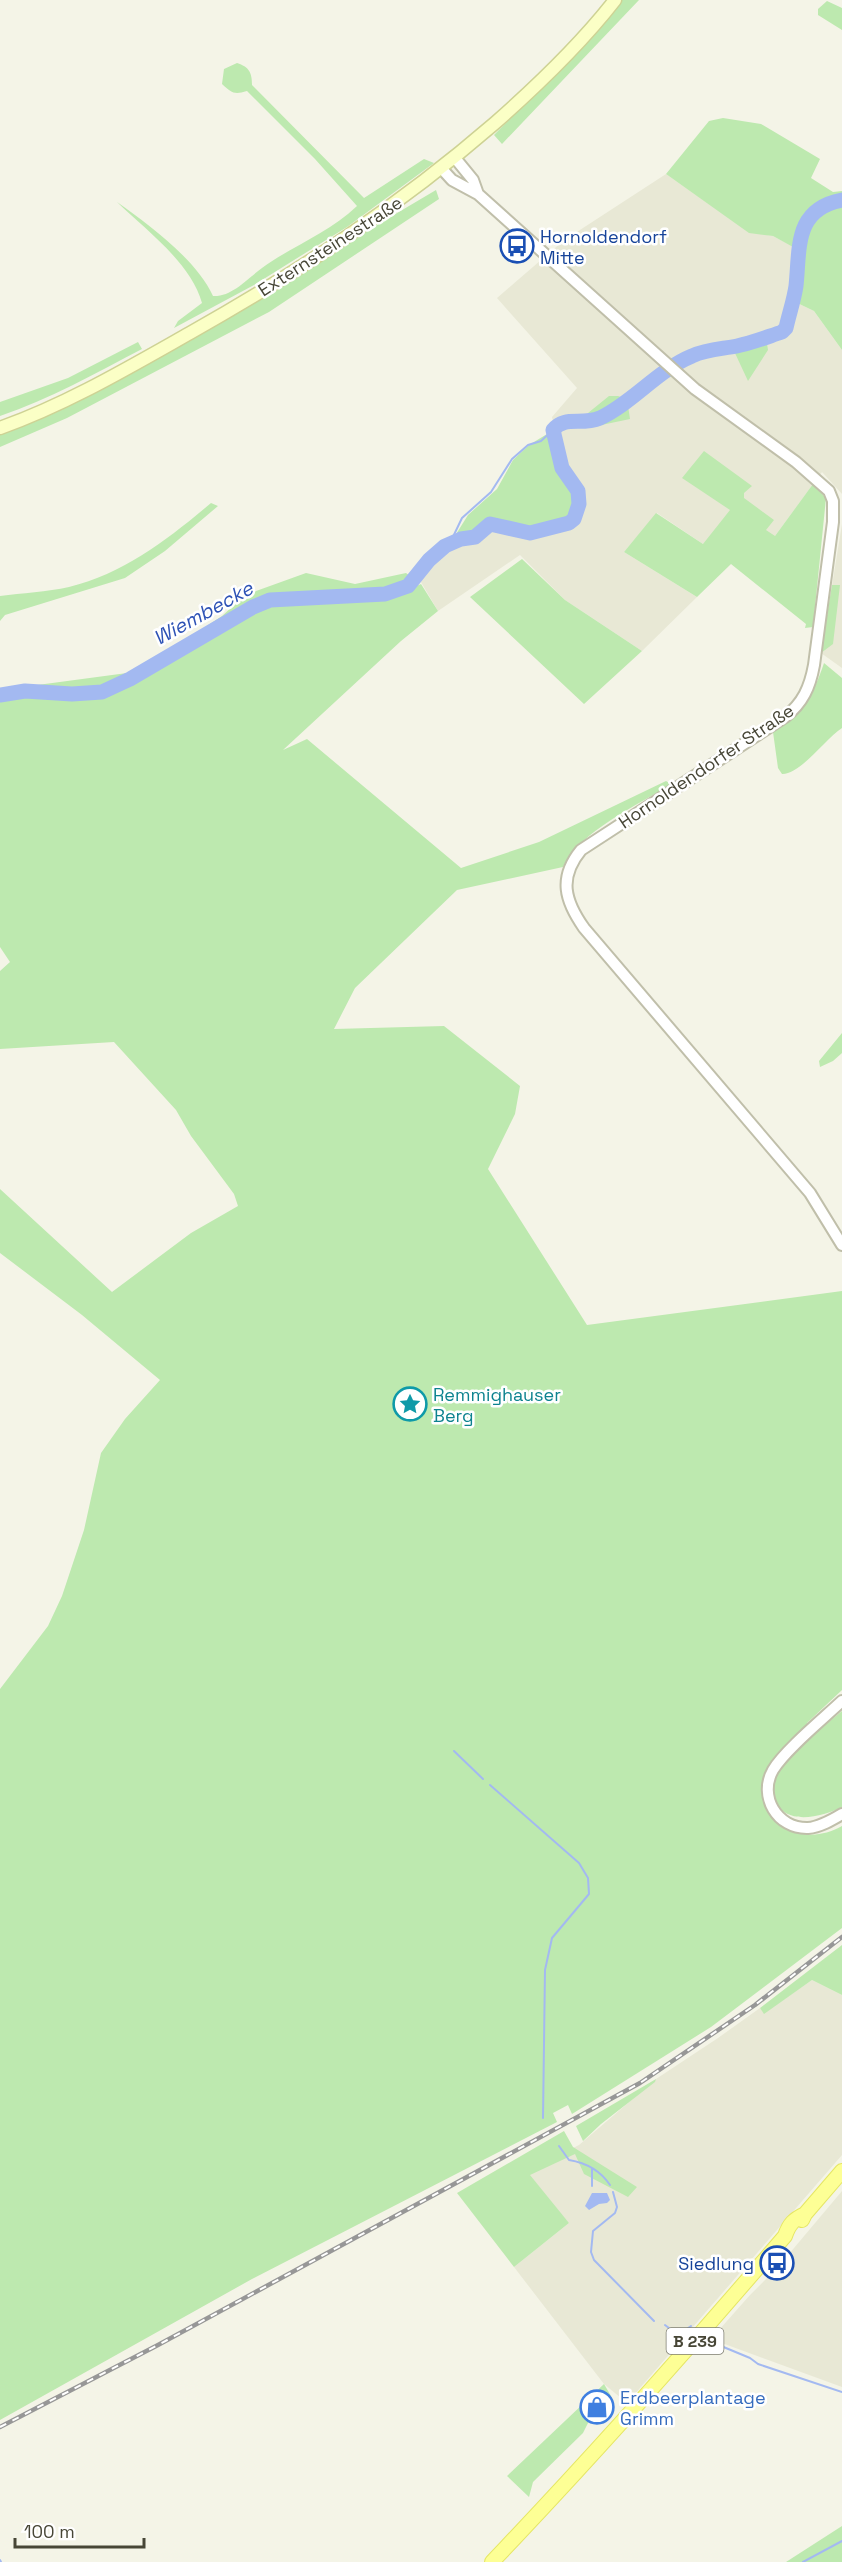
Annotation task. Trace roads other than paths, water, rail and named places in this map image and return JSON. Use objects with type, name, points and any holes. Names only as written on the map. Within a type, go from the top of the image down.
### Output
[{"type":"main road","name":"Externsteinestraße","points":[[0,428],[78,395],[219,316],[346,238],[442,169],[518,103],[573,48],[615,0]]},
{"type":"main road","name":"B 239","points":[[492,2562],[605,2443],[785,2236],[795,2218],[805,2214],[842,2171]]},
{"type":"street","name":"Hornoldendorfer Straße","points":[[455,158],[473,180],[478,194]]},
{"type":"street","name":"Hornoldendorfer Straße","points":[[442,169],[452,180],[478,194],[680,376],[709,400],[796,462],[826,488],[832,497],[833,522],[812,679],[804,697],[785,717],[581,850],[570,867],[567,894],[572,909],[584,927],[810,1193],[842,1245]]},
{"type":"street","points":[[842,1701],[776,1765],[768,1785],[771,1807],[782,1820],[794,1826],[813,1827],[842,1814]]},
{"type":"water","points":[[592,2193],[607,2193],[610,2200],[589,2210],[585,2206]]},
{"type":"waterway","name":"Wiembecke","points":[[0,695],[25,691],[72,694],[102,692],[130,679],[253,607],[270,600],[385,594],[408,586],[429,560],[445,546],[461,539],[475,537],[490,524],[530,533],[569,523],[574,519],[579,504],[578,491],[562,468],[553,430],[563,423],[593,420],[612,412],[668,369],[692,356],[737,346],[782,332],[786,328],[794,296],[802,232],[807,221],[815,212],[826,205],[842,200]]},
{"type":"waterway","name":"Wiembecke","points":[[450,543],[462,518],[491,492],[512,459],[528,445],[541,441],[553,430]]},
{"type":"waterway","points":[[454,1751],[483,1779]]},
{"type":"waterway","points":[[490,1785],[579,1863],[588,1878],[589,1894],[552,1938],[545,1970],[543,2118]]},
{"type":"waterway","points":[[559,2146],[569,2160],[592,2168],[610,2185]]},
{"type":"waterway","points":[[592,2168],[592,2186]]},
{"type":"waterway","points":[[613,2192],[617,2207],[615,2213],[593,2231],[591,2252],[594,2260],[654,2321]]},
{"type":"waterway","points":[[665,2325],[678,2335],[691,2326]]},
{"type":"waterway","points":[[709,2341],[750,2358],[758,2364],[842,2392]]},
{"type":"waterway","points":[[803,2562],[842,2541]]},
{"type":"railway","points":[[0,2427],[158,2345],[640,2083],[755,2005],[842,1937]]},
{"type":"place","name":"Hornoldendorf Mitte","points":[[517,246]]},
{"type":"place","name":"Remmighauser Berg","points":[[410,1404]]},
{"type":"place","name":"Siedlung","points":[[777,2263]]},
{"type":"place","name":"Erdbeerplantage Grimm","points":[[597,2407]]}]
